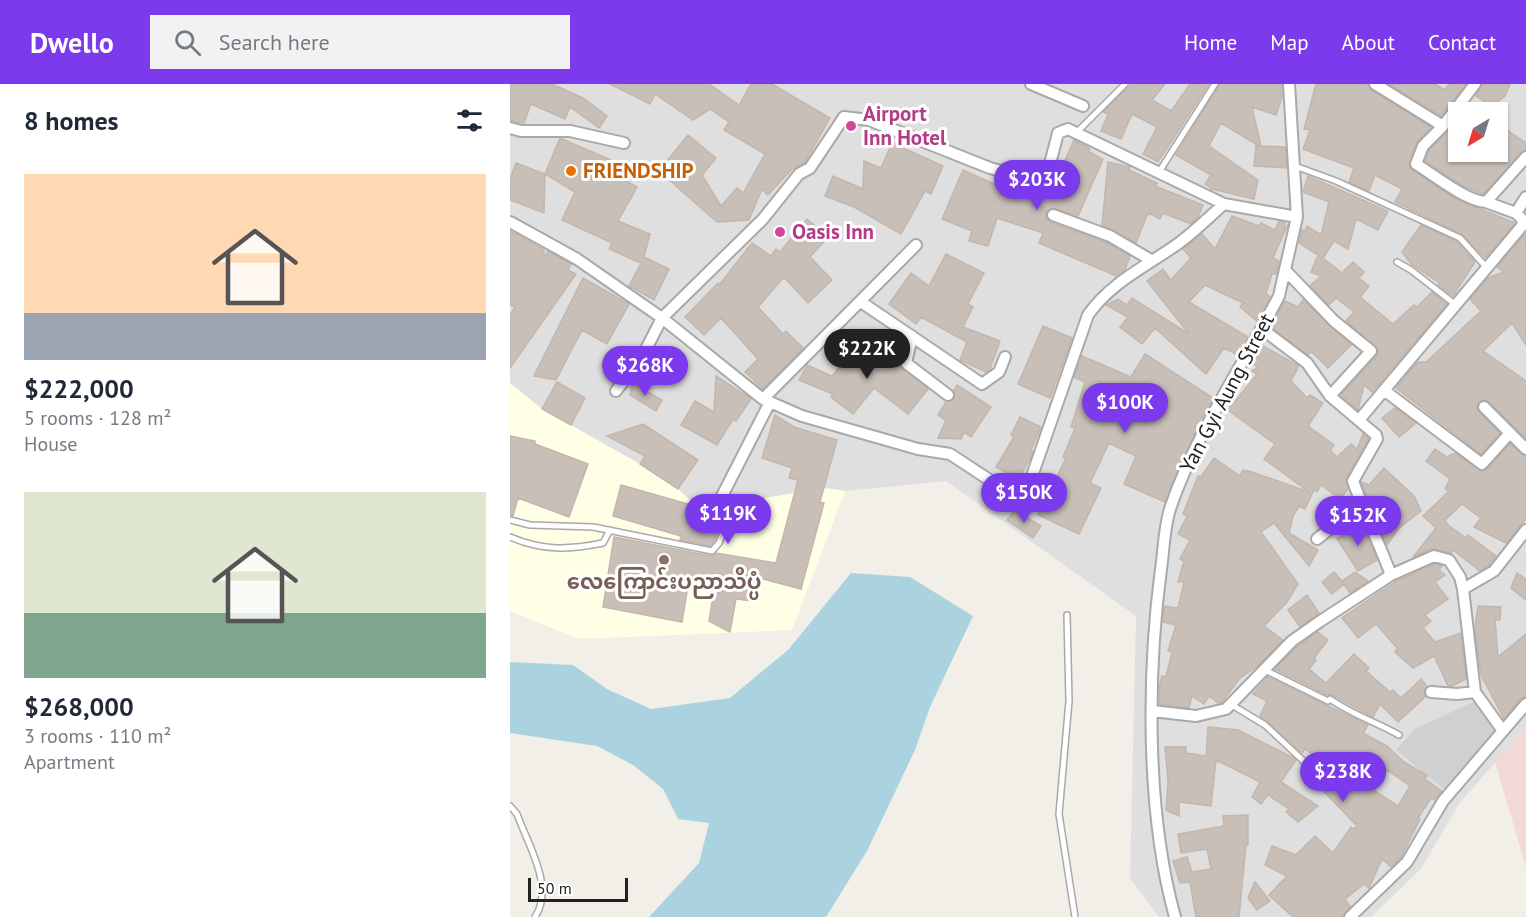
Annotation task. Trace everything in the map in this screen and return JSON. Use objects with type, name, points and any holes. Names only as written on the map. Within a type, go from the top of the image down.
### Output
[{"type":"street","points":[[1031,84],[1083,106]]},
{"type":"street","name":"Yan Gyi Aung Street","points":[[1175,917],[1168,891],[1156,794],[1152,711],[1156,604],[1169,509],[1201,434],[1279,296],[1286,272],[1297,217],[1289,84]]},
{"type":"street","points":[[1375,84],[1443,126]]},
{"type":"street","points":[[1359,420],[1522,226],[1523,220],[1516,213],[1486,202],[1478,202],[1416,164],[1423,146],[1443,126],[1475,84]]},
{"type":"street","points":[[616,391],[643,355],[662,318],[763,219],[799,174],[810,168],[844,117],[869,120],[990,168],[1046,183],[1058,134],[1068,129],[1224,204],[1297,217]]},
{"type":"street","points":[[510,128],[521,131],[570,131],[624,143]]},
{"type":"street","points":[[1486,202],[1526,157]]},
{"type":"street","points":[[1516,213],[1526,197]]},
{"type":"street","points":[[510,222],[577,259],[662,318],[767,400],[802,416],[918,449],[950,454],[1023,502],[1088,315],[1101,299],[1151,260],[1178,243],[1224,204]]},
{"type":"street","points":[[1053,215],[1110,237],[1151,260]]},
{"type":"street","points":[[721,498],[767,400],[916,245]]},
{"type":"street","points":[[1286,272],[1334,321],[1371,351],[1330,396]]},
{"type":"street","points":[[861,302],[982,384],[999,372],[1005,357]]},
{"type":"street","points":[[1262,328],[1307,363],[1330,396],[1377,437],[1353,481],[1391,575]]},
{"type":"street","points":[[912,336],[906,363],[948,395]]},
{"type":"street","points":[[1385,391],[1482,464],[1509,434]]},
{"type":"street","points":[[1484,407],[1526,449]]},
{"type":"street","points":[[1317,539],[1342,519],[1364,513]]},
{"type":"street","points":[[1463,589],[1494,572],[1526,530]]},
{"type":"street","points":[[1152,711],[1196,716],[1232,705],[1263,669],[1292,641],[1391,575],[1434,556],[1449,560],[1455,568],[1463,589],[1475,692],[1503,730]]},
{"type":"street","points":[[1431,692],[1475,692]]},
{"type":"street","points":[[1350,917],[1407,862],[1443,801],[1526,704]]},
{"type":"lane","points":[[1076,133],[1125,84]]},
{"type":"lane","points":[[1159,172],[1215,84]]},
{"type":"lane","points":[[1294,166],[1336,181],[1460,238],[1487,268]]},
{"type":"lane","points":[[1397,262],[1456,305]]},
{"type":"lane","points":[[510,520],[610,530],[712,550],[719,543],[726,528]]},
{"type":"lane","points":[[510,537],[541,549],[588,546],[603,543],[610,530]]},
{"type":"lane","points":[[1067,615],[1069,701],[1059,814],[1075,917]]},
{"type":"lane","points":[[1263,669],[1328,701],[1330,699],[1348,712],[1369,718],[1399,735]]},
{"type":"lane","points":[[1232,705],[1265,725],[1310,767]]},
{"type":"lane","points":[[510,806],[517,814],[543,884],[541,907],[535,917]]},
{"type":"shaded area","points":[[510,84],[1526,84],[1526,727],[1459,804],[1420,870],[1371,917],[1159,917],[1130,878],[1136,616],[946,481],[845,491],[824,488],[700,509],[640,464],[542,409],[510,383]]},
{"type":"shaded area","name":"လေကြောင်းပညာသိပ္ပံ","points":[[510,383],[542,409],[640,464],[678,489],[700,509],[824,488],[845,491],[792,630],[579,639],[510,611]]},
{"type":"shaded area","points":[[1476,701],[1496,733],[1444,789],[1396,750],[1416,728]]},
{"type":"shaded area","points":[[1526,727],[1526,867],[1495,762]]},
{"type":"water","points":[[851,573],[910,577],[973,616],[930,707],[915,750],[867,851],[826,917],[649,917],[699,863],[709,823],[678,819],[663,789],[633,765],[597,746],[510,733],[510,662],[573,665],[607,689],[651,709],[730,698],[788,650]]},
{"type":"building","points":[[510,84],[552,84],[583,98],[607,116],[599,128],[570,107],[565,119],[531,104],[524,123],[510,120]]},
{"type":"building","points":[[610,84],[709,84],[739,105],[751,84],[772,84],[830,118],[805,162],[792,169],[768,195],[762,189],[749,220],[717,222],[659,171],[688,135],[716,158],[702,175],[721,206],[737,188],[743,193],[765,154],[724,130],[729,122],[710,109],[693,120],[655,94],[650,104]]},
{"type":"building","points":[[1132,84],[1165,84],[1152,100],[1171,111],[1190,84],[1209,84],[1158,162],[1143,154],[1157,127],[1132,114],[1121,139],[1101,131],[1108,114],[1103,112]]},
{"type":"building","points":[[1220,84],[1282,84],[1282,97],[1276,115],[1252,107],[1261,146],[1285,147],[1287,168],[1254,166],[1256,145],[1259,146],[1221,123],[1209,146],[1258,180],[1254,199],[1212,189],[1205,184],[1211,175],[1176,155]]},
{"type":"building","points":[[1316,84],[1368,84],[1371,90],[1431,127],[1416,143],[1409,162],[1410,168],[1456,199],[1515,223],[1485,258],[1462,234],[1395,202],[1402,189],[1375,175],[1369,191],[1349,182],[1354,168],[1303,149],[1310,130],[1304,129]]},
{"type":"building","points":[[1389,84],[1435,84],[1445,90],[1449,84],[1466,84],[1452,102],[1448,102],[1448,107],[1441,116]]},
{"type":"building","points":[[1482,84],[1510,84],[1505,96],[1497,102],[1486,102],[1476,96]]},
{"type":"building","points":[[1448,130],[1448,162],[1508,162],[1508,131],[1526,143],[1525,150],[1483,194],[1463,186],[1425,161],[1429,150]]},
{"type":"building","points":[[560,138],[611,160],[606,170],[637,187],[618,221],[650,234],[644,257],[669,269],[654,300],[629,286],[641,263],[609,249],[612,243],[562,220],[575,192],[545,174]]},
{"type":"building","points":[[1074,140],[1090,149],[1089,152],[1103,159],[1078,216],[1052,208],[1046,212],[1046,217],[1050,222],[1107,243],[1130,256],[1125,270],[1116,276],[1039,243],[1043,233],[997,218],[988,246],[969,241],[972,231],[942,219],[963,170],[1014,193],[1017,185],[1055,198],[1068,168],[1062,167]]},
{"type":"building","points":[[892,143],[943,166],[931,194],[925,191],[901,234],[854,207],[825,196],[833,176],[863,189],[864,161],[881,168]]},
{"type":"building","points":[[1108,162],[1130,167],[1129,170],[1157,183],[1155,186],[1203,205],[1198,217],[1191,224],[1163,213],[1160,219],[1148,213],[1136,243],[1102,225]]},
{"type":"building","points":[[516,163],[545,174],[544,213],[510,200],[510,179]]},
{"type":"building","points":[[1308,176],[1388,211],[1378,230],[1356,219],[1348,249],[1334,241],[1323,258],[1342,273],[1353,262],[1364,272],[1359,278],[1369,286],[1360,297],[1393,324],[1414,305],[1417,307],[1432,292],[1447,304],[1372,392],[1364,385],[1358,410],[1341,395],[1377,356],[1378,349],[1346,321],[1354,312],[1336,298],[1329,305],[1310,286],[1321,276],[1311,272],[1318,255],[1299,243],[1302,230],[1305,231],[1307,226],[1321,235],[1329,202],[1303,192]]},
{"type":"building","points":[[1232,216],[1259,226],[1261,223],[1275,230],[1279,221],[1285,222],[1284,232],[1288,224],[1273,258],[1279,261],[1276,274],[1272,274],[1266,293],[1270,297],[1257,321],[1240,307],[1243,303],[1205,285],[1189,302],[1248,337],[1238,355],[1224,348],[1206,374],[1155,328],[1142,344],[1120,327],[1128,317],[1106,305],[1118,299],[1127,305],[1132,298],[1189,334],[1147,281],[1163,269],[1171,280],[1191,258],[1183,249],[1202,234],[1215,249]]},
{"type":"building","points":[[807,219],[828,237],[810,257],[832,280],[808,303],[784,277],[758,307],[783,334],[786,331],[803,348],[763,389],[745,372],[758,359],[721,318],[704,335],[685,317],[718,283],[719,285],[752,243],[771,256],[776,249],[780,252]]},
{"type":"building","points":[[1421,225],[1457,242],[1475,262],[1453,296],[1438,285],[1440,283],[1411,264],[1402,252]]},
{"type":"building","points":[[510,231],[544,250],[544,258],[548,251],[571,264],[568,270],[576,274],[510,368],[510,315],[515,307],[510,305]]},
{"type":"building","points":[[1526,233],[1526,345],[1512,323],[1483,351],[1526,381],[1526,438],[1489,402],[1482,400],[1477,405],[1477,409],[1500,433],[1481,454],[1396,388],[1418,362],[1426,362],[1481,311],[1470,299],[1488,278],[1504,272],[1497,267]]},
{"type":"building","points":[[946,254],[984,273],[968,304],[973,307],[963,327],[1000,341],[990,369],[986,372],[960,360],[967,342],[921,317],[916,324],[889,304],[911,273],[929,286]]},
{"type":"building","points":[[583,278],[629,304],[607,344],[582,330],[556,380],[534,376]]},
{"type":"building","points":[[1303,300],[1351,345],[1328,368],[1311,351],[1308,355],[1271,327],[1285,301],[1298,307]]},
{"type":"building","points":[[1043,326],[1072,338],[1050,398],[1018,384]]},
{"type":"building","points":[[863,338],[928,389],[908,414],[874,388],[853,414],[831,397],[833,394],[799,380],[807,365],[832,376]]},
{"type":"building","points":[[1261,345],[1299,366],[1291,381],[1307,398],[1310,395],[1323,403],[1308,426],[1334,445],[1330,450],[1337,457],[1351,444],[1357,449],[1363,434],[1369,439],[1346,477],[1348,489],[1340,499],[1321,485],[1317,492],[1314,490],[1305,509],[1299,506],[1293,516],[1289,533],[1318,550],[1309,566],[1274,523],[1261,532],[1298,584],[1287,602],[1264,626],[1283,640],[1258,666],[1240,678],[1222,702],[1218,703],[1209,696],[1204,704],[1192,696],[1189,708],[1159,704],[1160,683],[1162,676],[1166,677],[1172,652],[1168,651],[1176,625],[1163,622],[1164,606],[1178,608],[1184,582],[1178,582],[1184,561],[1180,559],[1190,540],[1178,534],[1187,516],[1183,514],[1198,476],[1201,477],[1214,458],[1240,476],[1243,470],[1252,472],[1309,492],[1264,459],[1275,444],[1228,410],[1257,374],[1252,371],[1258,367],[1251,363]]},
{"type":"building","points":[[1145,354],[1213,398],[1202,418],[1194,426],[1197,428],[1165,502],[1124,484],[1136,456],[1109,443],[1090,483],[1101,488],[1079,534],[1038,515],[1066,458],[1063,457],[1075,428],[1071,427],[1085,382],[1074,377],[1082,356],[1131,377]]},
{"type":"building","points":[[716,376],[751,399],[736,421],[733,419],[717,445],[681,425],[695,401],[714,412]]},
{"type":"building","points":[[557,382],[585,398],[571,425],[542,409]]},
{"type":"building","points":[[632,383],[662,400],[656,411],[630,395]]},
{"type":"building","points":[[957,385],[991,407],[971,437],[964,432],[961,439],[938,438],[946,420],[938,415],[946,402],[954,399],[954,390]]},
{"type":"building","points":[[1395,408],[1416,423],[1399,437],[1382,418]]},
{"type":"building","points":[[775,415],[794,427],[837,440],[820,502],[824,503],[801,589],[756,577],[752,601],[736,599],[730,632],[709,621],[715,584],[689,580],[682,622],[603,607],[614,537],[711,556],[716,553],[776,563],[798,480],[789,478],[792,468],[762,458]]},
{"type":"building","points":[[1020,417],[1041,427],[1031,450],[1033,451],[1030,459],[1018,479],[996,467],[1014,437],[1011,435]]},
{"type":"building","points":[[643,424],[698,460],[678,489],[640,464],[645,456],[607,436]]},
{"type":"building","points":[[510,436],[535,441],[535,444],[588,464],[569,517],[518,498],[513,516],[510,515]]},
{"type":"building","points":[[1510,444],[1526,456],[1526,519],[1506,543],[1474,527],[1481,518],[1462,504],[1445,520],[1448,525],[1466,538],[1468,535],[1496,556],[1489,565],[1480,571],[1453,550],[1451,553],[1432,549],[1413,557],[1436,528],[1423,516],[1449,491],[1445,489],[1450,479],[1426,461],[1435,449],[1447,457],[1455,453],[1481,471],[1488,469]]},
{"type":"building","points":[[1384,468],[1414,496],[1421,511],[1399,528],[1387,545],[1381,531],[1392,519],[1380,503],[1371,508],[1361,482],[1369,485]]},
{"type":"building","points":[[621,485],[723,514],[715,540],[710,546],[680,540],[681,536],[613,516]]},
{"type":"building","points":[[1015,510],[1041,526],[1033,538],[1007,520]]},
{"type":"building","points":[[1361,523],[1377,560],[1358,571],[1337,539]]},
{"type":"building","points":[[1435,564],[1442,566],[1439,570],[1445,575],[1435,582],[1448,599],[1425,615],[1431,621],[1423,628],[1435,642],[1461,633],[1466,679],[1452,686],[1448,686],[1434,656],[1413,668],[1395,652],[1397,648],[1376,624],[1358,638],[1342,618],[1395,582]]},
{"type":"building","points":[[1334,572],[1342,581],[1355,572],[1368,581],[1350,593],[1344,584],[1332,594],[1322,582]]},
{"type":"building","points":[[1517,573],[1526,579],[1526,600],[1511,588]]},
{"type":"building","points":[[1307,595],[1319,613],[1300,627],[1288,610]]},
{"type":"building","points":[[1478,606],[1501,607],[1500,620],[1495,620],[1498,657],[1526,634],[1526,697],[1520,699],[1504,719],[1481,675],[1475,628]]},
{"type":"building","points":[[1318,632],[1328,640],[1314,658],[1316,660],[1309,669],[1326,683],[1354,654],[1369,668],[1366,671],[1390,692],[1393,690],[1401,698],[1421,679],[1427,686],[1424,691],[1425,697],[1398,722],[1380,704],[1373,717],[1275,669],[1297,647]]},
{"type":"building","points":[[1268,677],[1368,725],[1363,733],[1387,746],[1404,762],[1427,775],[1425,779],[1442,791],[1435,800],[1431,798],[1418,818],[1420,819],[1401,857],[1391,867],[1382,859],[1369,888],[1364,884],[1345,899],[1350,906],[1343,917],[1293,917],[1269,895],[1287,876],[1265,865],[1272,846],[1296,855],[1315,836],[1333,853],[1351,827],[1354,829],[1357,826],[1310,777],[1325,763],[1305,749],[1302,753],[1260,716],[1267,701],[1253,694]],"holes":[[[1387,770],[1410,786],[1398,806],[1374,790]]]},
{"type":"building","points":[[1208,727],[1238,730],[1292,757],[1296,760],[1281,782],[1318,806],[1298,822],[1286,812],[1289,809],[1268,795],[1261,804],[1252,797],[1260,782],[1216,760],[1211,806],[1179,802],[1179,816],[1166,810],[1168,781],[1165,747],[1186,747],[1186,753],[1206,756]]},
{"type":"building","points":[[1248,815],[1248,845],[1246,845],[1239,917],[1196,917],[1190,882],[1180,883],[1173,861],[1187,857],[1192,872],[1211,869],[1207,849],[1181,853],[1178,834],[1224,826],[1223,816]]},
{"type":"building","points":[[1255,882],[1270,901],[1257,910],[1248,898]]},
{"type":"place","name":"Airport Inn Hotel","points":[[851,126]]},
{"type":"place","name":"FRIENDSHIP","points":[[571,171]]},
{"type":"place","name":"Oasis Inn","points":[[780,232]]},
{"type":"place","name":"လေကြောင်းပညာသိပ္ပံ","points":[[664,560]]}]
